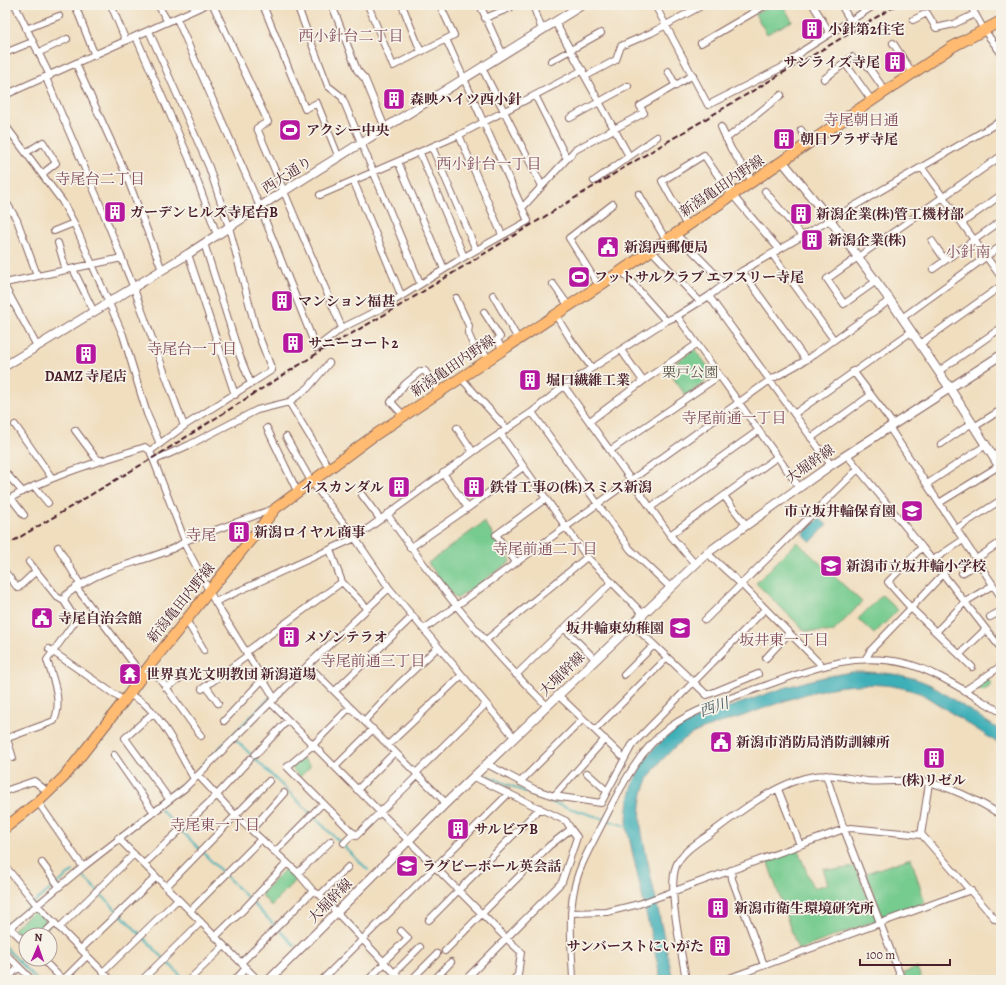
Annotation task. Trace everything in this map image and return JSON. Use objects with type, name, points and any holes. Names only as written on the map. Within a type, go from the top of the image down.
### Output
[{"type":"main road","name":"新潟亀田内野線","points":[[5,828],[38,802],[64,777],[127,698],[142,675],[276,508],[311,481],[439,392],[568,305],[599,286],[675,233],[783,162],[810,142],[952,47],[1001,21]]},
{"type":"street","points":[[15,5],[38,53],[122,258],[184,426]]},
{"type":"street","points":[[75,5],[94,56]]},
{"type":"street","points":[[111,5],[126,41]]},
{"type":"street","points":[[158,5],[168,22]]},
{"type":"street","points":[[5,95],[176,19],[194,7],[205,5]]},
{"type":"street","points":[[213,5],[268,122],[257,128],[342,328]]},
{"type":"street","points":[[263,5],[305,109],[318,103],[339,158]]},
{"type":"street","points":[[297,5],[328,86],[342,97],[420,283]]},
{"type":"street","points":[[332,5],[357,70],[365,79],[385,128]]},
{"type":"street","points":[[368,5],[392,66],[454,35],[440,5]]},
{"type":"street","points":[[402,5],[421,52]]},
{"type":"street","points":[[480,5],[503,55]]},
{"type":"street","points":[[533,5],[542,30]]},
{"type":"street","name":"西大通り","points":[[5,366],[94,312],[133,286],[188,254],[284,191],[582,5]]},
{"type":"street","points":[[655,5],[667,25],[708,105],[787,65],[804,50],[850,20],[864,8],[875,5]]},
{"type":"street","points":[[320,196],[459,135],[535,95],[616,60],[621,46],[667,25],[703,5]]},
{"type":"street","points":[[813,5],[830,33]]},
{"type":"street","points":[[841,5],[850,20]]},
{"type":"street","points":[[970,5],[984,30],[998,44],[1001,53]]},
{"type":"street","points":[[701,43],[763,6]]},
{"type":"street","points":[[485,18],[510,8]]},
{"type":"street","points":[[913,20],[926,11],[936,28],[954,24],[975,14]]},
{"type":"street","points":[[26,29],[59,16]]},
{"type":"street","points":[[176,19],[260,207],[316,348],[342,328],[384,307],[420,283],[528,221],[446,39]]},
{"type":"street","points":[[555,22],[629,156]]},
{"type":"street","points":[[149,30],[209,166],[229,227],[255,326],[272,370],[235,395],[184,426],[150,451]]},
{"type":"street","points":[[551,61],[601,33]]},
{"type":"street","points":[[136,37],[188,158],[216,235]]},
{"type":"street","points":[[38,53],[67,39]]},
{"type":"street","points":[[5,53],[32,42]]},
{"type":"street","points":[[893,43],[913,74]]},
{"type":"street","points":[[824,80],[852,57]]},
{"type":"street","points":[[845,63],[872,101]]},
{"type":"street","points":[[76,64],[126,172],[162,270]]},
{"type":"street","points":[[867,65],[886,92]]},
{"type":"street","points":[[482,68],[542,186]]},
{"type":"street","points":[[668,71],[676,86]]},
{"type":"street","points":[[522,208],[576,150],[644,113],[640,106],[693,76]]},
{"type":"street","points":[[570,118],[628,86]]},
{"type":"street","points":[[535,95],[567,159]]},
{"type":"street","points":[[726,139],[780,95]]},
{"type":"street","points":[[215,602],[356,538],[443,473],[506,428],[532,412],[564,386],[666,321],[700,302],[742,271],[831,221],[1001,121]]},
{"type":"street","points":[[5,125],[27,152],[62,201],[74,223],[123,335],[148,414],[160,444]]},
{"type":"street","points":[[721,127],[726,139],[753,182]]},
{"type":"street","points":[[801,130],[810,142]]},
{"type":"street","points":[[459,135],[502,235]]},
{"type":"street","points":[[594,181],[657,137]]},
{"type":"street","points":[[27,152],[43,142],[56,163],[42,174]]},
{"type":"street","points":[[432,147],[476,250]]},
{"type":"street","points":[[420,152],[464,257]]},
{"type":"street","points":[[687,226],[662,181],[704,155],[713,170],[779,249]]},
{"type":"street","points":[[875,282],[844,304],[827,279],[1001,156]]},
{"type":"street","points":[[398,162],[444,269]]},
{"type":"street","points":[[783,162],[831,221],[875,282],[890,300],[939,371],[1000,466],[939,503]]},
{"type":"street","points":[[922,168],[1001,277]]},
{"type":"street","points":[[354,182],[401,295]]},
{"type":"street","points":[[765,191],[802,236]]},
{"type":"street","points":[[639,194],[666,240]]},
{"type":"street","points":[[962,223],[1001,195]]},
{"type":"street","points":[[5,200],[17,220],[37,275]]},
{"type":"street","points":[[599,286],[569,238],[613,204]]},
{"type":"street","points":[[933,269],[1001,221]]},
{"type":"street","points":[[54,231],[74,223]]},
{"type":"street","points":[[675,233],[725,284]]},
{"type":"street","points":[[932,241],[945,260]]},
{"type":"street","points":[[58,243],[69,269],[94,312]]},
{"type":"street","points":[[204,243],[239,354],[251,384]]},
{"type":"street","points":[[902,318],[1001,246]]},
{"type":"street","points":[[651,250],[700,302]]},
{"type":"street","points":[[188,254],[235,395]]},
{"type":"street","points":[[772,254],[834,340]]},
{"type":"street","points":[[5,283],[122,258]]},
{"type":"street","points":[[621,270],[666,321]]},
{"type":"street","points":[[742,271],[806,360]]},
{"type":"street","points":[[553,284],[568,305]]},
{"type":"street","points":[[5,286],[37,346]]},
{"type":"street","points":[[920,344],[1001,286]]},
{"type":"street","points":[[493,295],[518,339]]},
{"type":"street","points":[[709,296],[831,465]]},
{"type":"street","points":[[456,298],[469,326],[468,333],[475,349],[484,352],[488,359]]},
{"type":"street","points":[[424,629],[770,380],[806,360],[890,300]]},
{"type":"street","points":[[484,312],[500,337],[497,340],[503,350]]},
{"type":"street","points":[[555,314],[571,340],[592,368]]},
{"type":"street","points":[[677,316],[799,487]]},
{"type":"street","points":[[939,371],[1001,328]]},
{"type":"street","points":[[794,414],[853,371],[911,332]]},
{"type":"street","points":[[590,421],[697,344]]},
{"type":"street","points":[[621,350],[644,381]]},
{"type":"street","name":"大堀幹線","points":[[269,980],[408,840],[514,737],[559,696],[642,613],[707,553],[831,465],[949,387],[1001,355]]},
{"type":"street","points":[[155,460],[189,445],[258,410],[288,402],[308,388],[329,362]]},
{"type":"street","points":[[404,416],[391,402],[405,384],[420,371],[425,372],[439,392]]},
{"type":"street","points":[[853,371],[891,425],[939,503],[977,561],[997,588],[1001,597]]},
{"type":"street","points":[[611,450],[719,376]]},
{"type":"street","points":[[461,378],[506,428]]},
{"type":"street","points":[[564,386],[670,535],[695,564]]},
{"type":"street","points":[[812,438],[871,395]]},
{"type":"street","points":[[288,402],[330,468]]},
{"type":"street","points":[[941,444],[1001,410]]},
{"type":"street","points":[[532,412],[630,549],[670,587]]},
{"type":"street","points":[[15,425],[52,478]]},
{"type":"street","points":[[266,428],[297,491]]},
{"type":"street","points":[[457,428],[473,452]]},
{"type":"street","points":[[75,430],[95,457],[101,461]]},
{"type":"street","points":[[651,507],[758,431]]},
{"type":"street","points":[[500,433],[587,557],[642,613]]},
{"type":"street","points":[[286,437],[311,481],[356,538],[389,588],[514,737]]},
{"type":"street","points":[[927,484],[986,445]]},
{"type":"street","points":[[24,515],[8,500],[22,491],[52,478],[145,447],[150,451],[155,460],[185,542],[209,592],[263,679],[273,701],[288,720],[482,915],[521,952],[518,975],[513,980]]},
{"type":"street","points":[[847,455],[933,560],[985,630],[999,646],[1001,644]]},
{"type":"street","points":[[670,535],[777,457]]},
{"type":"street","points":[[410,548],[468,508],[523,466]]},
{"type":"street","points":[[705,620],[858,470]]},
{"type":"street","points":[[5,472],[22,491]]},
{"type":"street","points":[[443,473],[468,508]]},
{"type":"street","points":[[34,486],[48,503]]},
{"type":"street","points":[[362,494],[380,519]]},
{"type":"street","points":[[724,496],[746,525]]},
{"type":"street","points":[[516,562],[496,535],[545,499]]},
{"type":"street","points":[[956,529],[1001,500]]},
{"type":"street","points":[[64,601],[66,594],[78,585],[108,571],[174,548],[185,542],[276,508]]},
{"type":"street","points":[[387,514],[410,548],[457,606],[516,675],[547,706]]},
{"type":"street","points":[[933,560],[963,540]]},
{"type":"street","points":[[962,573],[1001,542]]},
{"type":"street","points":[[58,547],[78,585],[142,675]]},
{"type":"street","points":[[922,547],[888,582],[911,608],[972,667]]},
{"type":"street","points":[[330,550],[342,582],[367,608]]},
{"type":"street","points":[[707,553],[742,585],[821,665]]},
{"type":"street","points":[[486,640],[587,557]]},
{"type":"street","points":[[13,758],[6,739],[54,721],[58,713],[57,700],[47,660],[51,650],[76,620],[64,601],[57,596],[29,562]]},
{"type":"street","points":[[5,572],[18,588],[36,571]]},
{"type":"street","points":[[866,658],[871,650],[944,574]]},
{"type":"street","points":[[218,703],[204,687],[342,582]]},
{"type":"street","points":[[516,675],[612,582]]},
{"type":"street","points":[[18,937],[8,930],[36,904],[118,838],[169,800],[196,777],[308,664],[389,588]]},
{"type":"street","points":[[936,632],[965,602],[997,588]]},
{"type":"street","points":[[487,764],[534,789],[554,796],[601,803],[632,745],[765,608]]},
{"type":"street","points":[[990,618],[1001,611]]},
{"type":"street","points":[[335,691],[413,616]]},
{"type":"street","points":[[186,620],[204,650]]},
{"type":"street","points":[[632,624],[707,695],[758,674]]},
{"type":"street","points":[[565,629],[596,660]]},
{"type":"street","points":[[960,654],[985,630]]},
{"type":"street","points":[[766,658],[789,633]]},
{"type":"street","points":[[624,675],[654,645]]},
{"type":"street","points":[[364,721],[398,685],[438,647]]},
{"type":"street","points":[[51,650],[62,660],[127,698],[144,704],[153,713],[166,731],[196,777],[217,795],[236,816],[252,829],[286,864],[298,873],[313,891],[320,895],[401,980]]},
{"type":"street","points":[[595,730],[667,658]]},
{"type":"street","points":[[573,980],[571,913],[574,890],[582,864],[638,759],[652,742],[670,727],[693,714],[821,665],[866,658],[905,663],[934,675],[1001,712]]},
{"type":"street","points":[[308,664],[446,803]]},
{"type":"street","points":[[150,665],[201,736]]},
{"type":"street","points":[[964,691],[1001,666]]},
{"type":"street","points":[[166,688],[183,676]]},
{"type":"street","points":[[388,745],[462,676]]},
{"type":"street","points":[[224,721],[263,679]]},
{"type":"street","points":[[559,696],[624,758]]},
{"type":"street","points":[[350,707],[313,745],[288,767],[356,836],[381,813],[486,704]]},
{"type":"street","points":[[153,713],[125,738],[169,800]]},
{"type":"street","points":[[520,782],[583,719]]},
{"type":"street","points":[[144,864],[217,795],[288,720]]},
{"type":"street","points":[[335,767],[372,729]]},
{"type":"street","points":[[554,796],[604,739]]},
{"type":"street","points":[[358,790],[395,752]]},
{"type":"street","points":[[114,755],[153,811]]},
{"type":"street","points":[[587,773],[607,791]]},
{"type":"street","points":[[826,775],[844,829],[902,980]]},
{"type":"street","points":[[686,980],[672,892],[676,867],[682,857],[723,824],[778,788],[798,780],[826,775],[839,775],[868,781],[922,781],[954,791],[987,806],[1001,816]]},
{"type":"street","points":[[464,980],[562,882],[577,837],[566,821],[474,777]]},
{"type":"street","points":[[5,791],[34,781],[48,792]]},
{"type":"street","points":[[166,887],[269,781]]},
{"type":"street","points":[[921,835],[929,783]]},
{"type":"street","points":[[778,788],[800,845]]},
{"type":"street","points":[[252,829],[284,793]]},
{"type":"street","points":[[322,980],[509,793]]},
{"type":"street","points":[[38,802],[83,867]]},
{"type":"street","points":[[275,852],[323,803]]},
{"type":"street","points":[[429,920],[540,808]]},
{"type":"street","points":[[445,951],[549,846],[571,829]]},
{"type":"street","points":[[571,913],[606,912],[639,904],[844,829],[921,835],[995,919],[1001,921]]},
{"type":"street","points":[[344,843],[354,833]]},
{"type":"street","points":[[118,838],[258,980]]},
{"type":"street","points":[[190,911],[261,839]]},
{"type":"street","points":[[298,873],[331,840]]},
{"type":"street","points":[[57,926],[134,854]]},
{"type":"street","points":[[42,863],[59,886]]},
{"type":"street","points":[[215,937],[244,909],[286,864]]},
{"type":"street","points":[[5,866],[36,904],[81,949],[106,977],[178,899]]},
{"type":"street","points":[[320,895],[348,867]]},
{"type":"street","points":[[731,870],[732,879],[764,965]]},
{"type":"street","points":[[81,949],[156,877]]},
{"type":"street","points":[[724,980],[971,890]]},
{"type":"street","points":[[241,963],[313,891]]},
{"type":"street","points":[[142,980],[201,922]]},
{"type":"street","points":[[368,980],[408,938],[401,931]]},
{"type":"street","points":[[189,980],[224,946]]},
{"type":"street","points":[[394,973],[420,947]]},
{"type":"street","points":[[5,953],[18,966]]},
{"type":"street","points":[[412,980],[437,954]]},
{"type":"street","points":[[50,967],[63,980],[87,956]]},
{"type":"street","points":[[434,980],[451,962]]},
{"type":"street","points":[[6,980],[19,967],[32,980]]},
{"type":"street","points":[[235,980],[246,968]]},
{"type":"green space","points":[[772,5],[783,5],[792,21],[767,34],[755,14]]},
{"type":"green space","name":"栗戸公園","points":[[695,349],[714,375],[686,396],[667,369]]},
{"type":"green space","points":[[484,522],[510,559],[510,562],[458,598],[455,598],[428,563]]},
{"type":"green space","points":[[797,542],[862,602],[833,632],[805,631],[756,583]]},
{"type":"green space","points":[[882,595],[898,610],[874,634],[858,619]]},
{"type":"green space","points":[[987,677],[992,685],[983,691],[974,687]]},
{"type":"green space","points":[[302,758],[311,766],[300,777],[292,769],[293,766]]},
{"type":"green space","points":[[798,850],[813,888],[828,884],[823,868],[834,870],[855,867],[877,920],[798,950],[767,860]]},
{"type":"green space","points":[[911,858],[925,903],[883,918],[866,873]]},
{"type":"green space","points":[[285,869],[289,869],[297,878],[271,906],[261,894]]},
{"type":"green space","points":[[36,909],[50,926],[18,927],[18,934],[13,929]]},
{"type":"green space","points":[[917,968],[922,980],[906,980],[904,973]]},
{"type":"water","points":[[819,518],[827,525],[811,542],[803,534]]},
{"type":"water","points":[[852,672],[893,674],[912,678],[931,685],[1001,731],[1001,745],[922,694],[898,687],[873,684],[841,686],[813,692],[712,726],[687,737],[659,763],[652,773],[643,793],[641,804],[641,827],[643,839],[673,980],[661,980],[627,828],[631,793],[636,777],[643,763],[665,738],[695,719],[799,684]]},
{"type":"waterway","points":[[194,774],[270,697]]},
{"type":"waterway","points":[[235,739],[368,870]]},
{"type":"waterway","points":[[488,776],[547,801],[629,827]]},
{"type":"waterway","points":[[93,856],[191,777]]},
{"type":"waterway","points":[[160,809],[295,946]]},
{"type":"waterway","points":[[5,926],[73,871]]},
{"type":"waterway","points":[[79,872],[185,980]]},
{"type":"waterway","points":[[5,947],[37,980]]},
{"type":"railway","points":[[5,546],[161,453],[321,351],[396,308],[635,161],[897,5]]},
{"type":"place","name":"小針第2住宅","points":[[812,29]]},
{"type":"place","name":"サンライズ寺尾","points":[[895,62]]},
{"type":"place","name":"森映ハイツ西小針","points":[[394,99]]},
{"type":"place","name":"アクシー中央","points":[[290,130]]},
{"type":"place","name":"朝日プラザ寺尾","points":[[784,139]]},
{"type":"place","name":"ガーデンヒルズ寺尾台B","points":[[115,212]]},
{"type":"place","name":"新潟企業(株)管工機材部","points":[[801,214]]},
{"type":"place","name":"新潟企業(株)","points":[[812,240]]},
{"type":"place","name":"新潟西郵便局","points":[[608,247]]},
{"type":"place","name":"フットサルクラブ エフスリー寺尾","points":[[579,277]]},
{"type":"place","name":"マンション福甚","points":[[282,301]]},
{"type":"place","name":"サニーコート2","points":[[293,343]]},
{"type":"place","name":"DAMZ 寺尾店","points":[[86,354]]},
{"type":"place","name":"堀口繊維工業","points":[[530,380]]},
{"type":"place","name":"イスカンダル","points":[[399,487]]},
{"type":"place","name":"鉄骨工事の(株)スミス新潟","points":[[474,487]]},
{"type":"place","name":"市立坂井輪保育園","points":[[912,511]]},
{"type":"place","name":"新潟ロイヤル商事","points":[[239,532]]},
{"type":"place","name":"新潟市立坂井輪小学校","points":[[831,566]]},
{"type":"place","name":"寺尾自治会館","points":[[42,618]]},
{"type":"place","name":"坂井輪東幼稚園","points":[[680,628]]},
{"type":"place","name":"メゾンテラオ","points":[[289,637]]},
{"type":"place","name":"世界真光文明教団 新潟道場","points":[[130,674]]},
{"type":"place","name":"新潟市消防局消防訓練所","points":[[721,742]]},
{"type":"place","name":"(株)リゼル","points":[[934,758]]},
{"type":"place","name":"サルビアB","points":[[458,829]]},
{"type":"place","name":"ラグビーボール英会話","points":[[407,866]]},
{"type":"place","name":"新潟市衛生環境研究所","points":[[718,908]]},
{"type":"place","name":"サンバーストにいがた","points":[[720,946]]},
{"type":"district","name":"西小針台二丁目","points":[[351,36]]},
{"type":"district","name":"寺尾朝日通","points":[[861,120]]},
{"type":"district","name":"西小針台一丁目","points":[[489,164]]},
{"type":"district","name":"寺尾台二丁目","points":[[100,179]]},
{"type":"district","name":"小針南","points":[[968,252]]},
{"type":"district","name":"寺尾台一丁目","points":[[192,349]]},
{"type":"district","name":"寺尾前通一丁目","points":[[734,418]]},
{"type":"district","name":"寺尾","points":[[201,535]]},
{"type":"district","name":"寺尾前通二丁目","points":[[545,549]]},
{"type":"district","name":"坂井東一丁目","points":[[784,640]]},
{"type":"district","name":"寺尾前通三丁目","points":[[373,661]]},
{"type":"district","name":"寺尾東一丁目","points":[[215,825]]},
{"type":"water label","name":"西川","points":[[714,707]]}]
